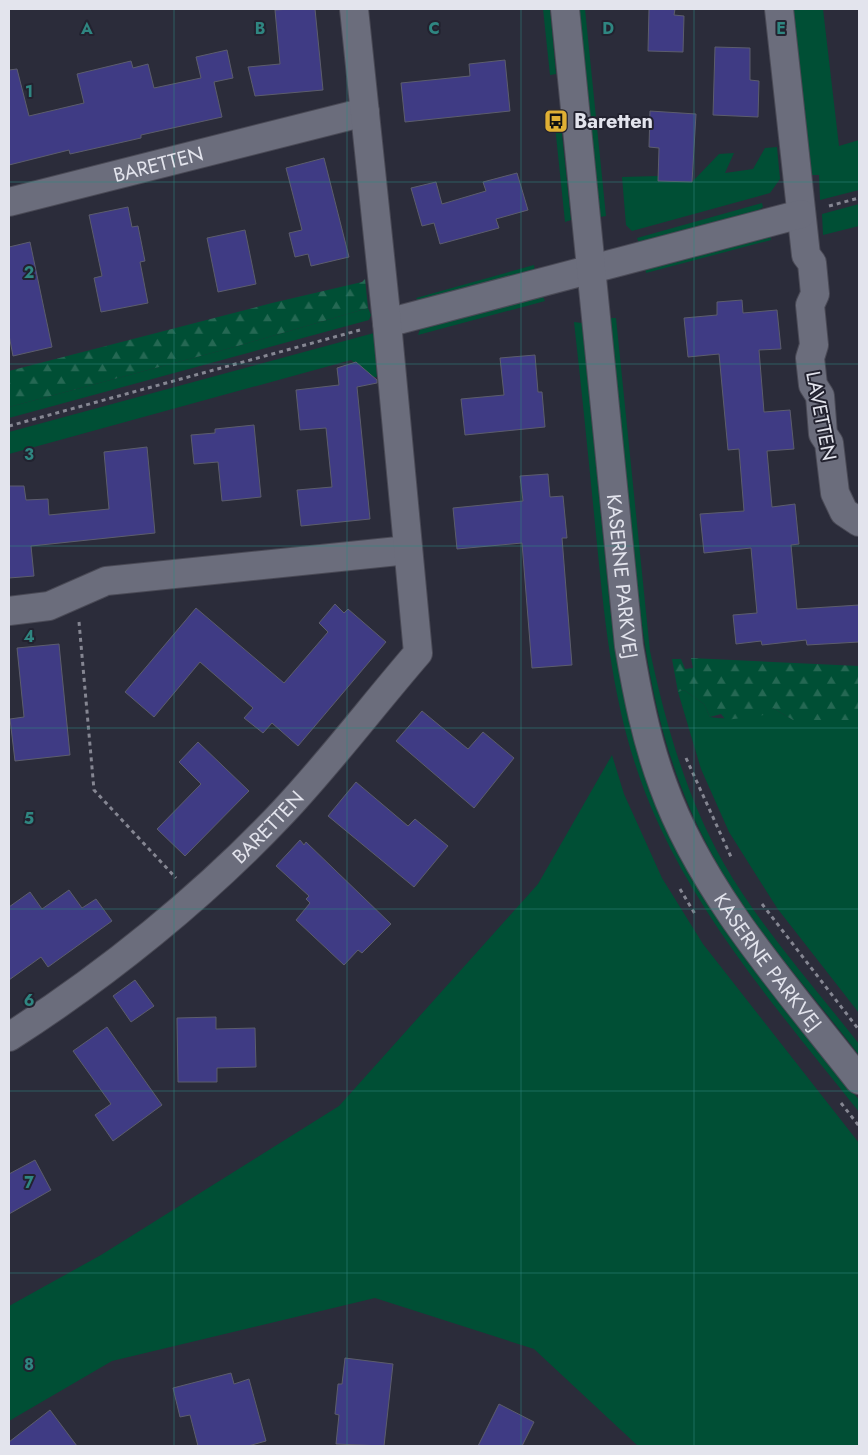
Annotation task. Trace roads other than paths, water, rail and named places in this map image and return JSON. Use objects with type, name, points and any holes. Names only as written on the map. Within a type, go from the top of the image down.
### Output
[{"type":"street","name":"BARETTEN","points":[[9,1037],[51,1011],[195,898],[284,811],[418,653],[387,323],[354,9]]},
{"type":"street","name":"KASERNE PARKVEJ","points":[[565,9],[628,646],[642,719],[663,786],[695,855],[721,900],[753,945],[859,1080]]},
{"type":"street","name":"LAVETTEN","points":[[779,9],[806,255],[812,263],[815,294],[810,305],[814,345],[810,358],[813,386],[820,396],[823,434],[830,442],[835,493],[844,512],[859,522]]},
{"type":"street","name":"BARETTEN","points":[[9,202],[365,112]]},
{"type":"street","points":[[387,323],[801,214]]},
{"type":"street","points":[[9,610],[49,606],[106,581],[408,550]]},
{"type":"place","name":"Baretten","points":[[556,121]]}]
